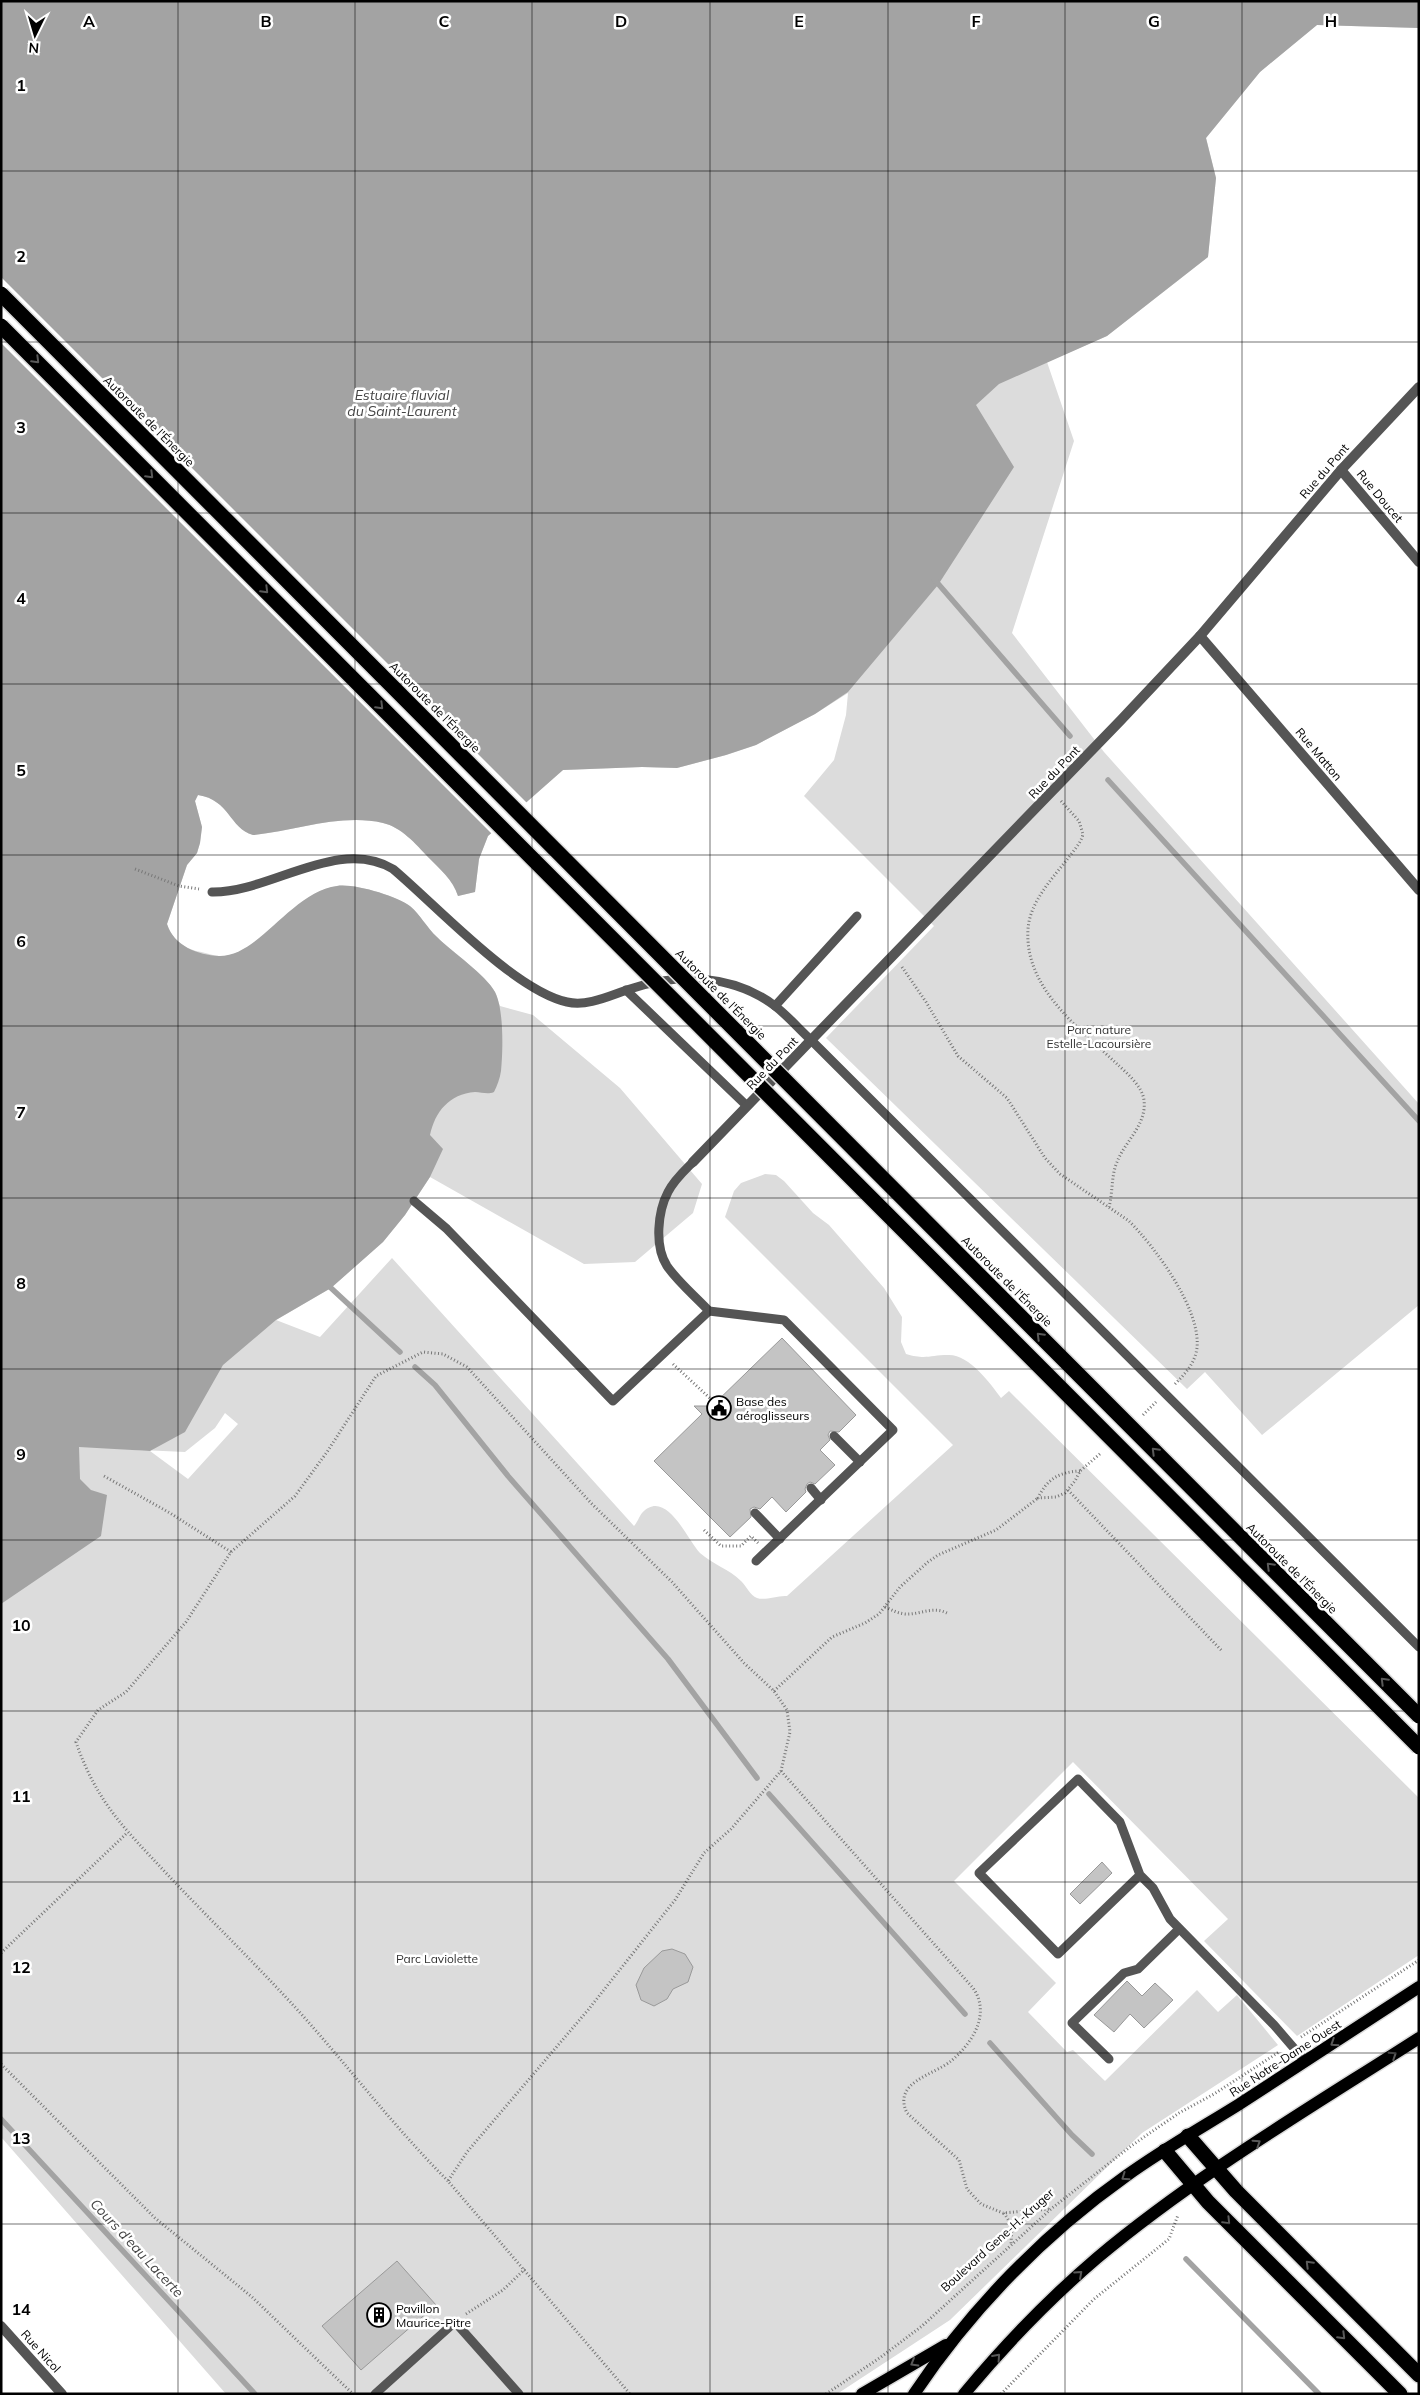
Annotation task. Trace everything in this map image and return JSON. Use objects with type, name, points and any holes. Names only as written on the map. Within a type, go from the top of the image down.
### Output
[{"type":"highway","name":"Autoroute de l'Énergie","points":[[1,294],[1419,1716]]},
{"type":"highway","points":[[1,326],[1419,1747]]},
{"type":"highway","points":[[1188,2136],[1216,2169],[1419,2375]]},
{"type":"highway","points":[[1165,2151],[1193,2186],[1400,2394]]},
{"type":"main road","name":"Rue Notre-Dame Ouest","points":[[1165,2151],[1419,1987]]},
{"type":"main road","points":[[964,2394],[1003,2350],[1076,2277],[1122,2238],[1216,2169],[1419,2038]]},
{"type":"main road","points":[[914,2394],[952,2341],[998,2288],[1049,2239],[1115,2184],[1165,2151]]},
{"type":"main road","points":[[862,2394],[952,2341]]},
{"type":"street","name":"Rue du Pont","points":[[693,1162],[1035,810],[1200,636],[1341,470],[1419,387]]},
{"type":"street","name":"Rue Doucet","points":[[1341,470],[1419,562]]},
{"type":"street","name":"Rue Matton","points":[[1200,636],[1419,890]]},
{"type":"street","name":"Rue Nicol","points":[[1,2326],[62,2394]]},
{"type":"lane","points":[[212,892],[237,889],[324,863],[358,859],[376,861],[393,869],[498,960],[538,990],[570,1002],[586,1002],[626,990],[698,977],[733,985],[755,994],[775,1006],[1419,1647]]},
{"type":"lane","points":[[775,1006],[857,916]]},
{"type":"lane","points":[[626,990],[747,1106]]},
{"type":"lane","points":[[693,1162],[668,1193],[660,1217],[660,1249],[668,1267],[709,1311],[784,1320],[893,1430],[756,1561]]},
{"type":"lane","points":[[414,1201],[447,1229],[612,1401],[709,1311]]},
{"type":"lane","points":[[834,1436],[860,1462]]},
{"type":"lane","points":[[811,1488],[821,1500]]},
{"type":"lane","points":[[755,1513],[780,1539]]},
{"type":"lane","points":[[1140,1875],[1058,1954],[979,1873],[1078,1779],[1120,1822],[1140,1875],[1153,1888],[1170,1919],[1274,2025],[1305,2061]]},
{"type":"lane","points":[[1109,2058],[1072,2022],[1124,1973],[1138,1969],[1180,1928]]},
{"type":"lane","points":[[375,2394],[455,2322],[519,2394]]},
{"type":"path","points":[[1059,799],[1079,821],[1083,834],[1074,851],[1034,906],[1030,917],[1028,940],[1034,966],[1050,996],[1082,1031],[1123,1069],[1142,1094],[1144,1106],[1142,1120],[1117,1162],[1109,1206]]},
{"type":"path","points":[[136,869],[179,886],[212,892]]},
{"type":"path","points":[[899,963],[926,1002],[952,1049],[964,1062],[1006,1098],[1045,1158],[1060,1174],[1109,1206],[1138,1230],[1163,1265],[1188,1307],[1195,1326],[1197,1349],[1188,1370],[1174,1385]]},
{"type":"path","points":[[448,2181],[467,2152],[588,2010],[675,1900],[704,1853],[730,1829],[781,1771],[790,1726],[787,1710],[774,1691],[744,1663],[672,1582],[592,1503],[467,1367],[443,1354],[424,1352],[376,1376],[327,1452],[295,1496],[231,1552],[186,1622],[126,1692],[98,1710],[76,1742],[85,1769],[97,1792],[127,1833],[303,2016],[418,2152],[448,2181],[525,2269],[630,2394]]},
{"type":"path","points":[[663,1354],[715,1403]]},
{"type":"path","points":[[1038,1498],[1056,1497],[1068,1490],[1086,1466]]},
{"type":"path","points":[[774,1691],[832,1637],[872,1619],[886,1606],[905,1582],[928,1562],[996,1530],[1038,1498],[1045,1486],[1055,1476],[1068,1472],[1080,1472]]},
{"type":"path","points":[[104,1476],[170,1513],[231,1552]]},
{"type":"path","points":[[1068,1490],[1222,1650]]},
{"type":"path","points":[[704,1530],[721,1546],[741,1546],[751,1536]]},
{"type":"path","points":[[886,1606],[897,1612],[907,1614],[930,1609],[943,1610],[949,1614]]},
{"type":"path","points":[[781,1771],[980,1998],[981,2017],[967,2042],[951,2061],[910,2086],[905,2094],[904,2104],[912,2118],[959,2160],[965,2184],[974,2198],[987,2207],[1003,2213],[1051,2209]]},
{"type":"path","points":[[1,1952],[127,1833]]},
{"type":"path","name":"Rue Notre-Dame Ouest","points":[[1300,2038],[1419,1960]]},
{"type":"path","name":"Rue Notre-Dame Ouest","points":[[1147,2134],[1272,2056]]},
{"type":"path","points":[[1,2064],[155,2218],[252,2297],[353,2394]]},
{"type":"path","name":"Boulevard Gene-H.-Kruger","points":[[826,2394],[899,2344],[950,2303],[1051,2209],[1147,2134]]},
{"type":"path","points":[[1003,2213],[1012,2226],[1010,2246]]},
{"type":"path","points":[[1001,2394],[1094,2299],[1169,2238],[1172,2229]]},
{"type":"path","points":[[455,2322],[503,2290],[525,2269]]},
{"type":"green space","points":[[934,1],[1419,1],[1419,28],[1317,25],[1260,72],[1206,138],[1216,178],[1208,257],[1107,336],[1047,362],[1074,441],[1012,633],[1104,752],[1419,1104],[1419,1305],[1262,1435],[1205,1372],[1187,1389],[826,1038],[934,926],[804,796],[834,760],[846,715],[848,693],[815,714],[756,745],[726,755],[677,768],[642,767],[563,770],[488,836],[479,859],[475,892],[458,896],[453,885],[441,870],[408,837],[390,825],[367,820],[334,821],[253,835],[239,826],[217,802],[198,795],[195,801],[202,827],[200,843],[197,853],[187,865],[167,924],[172,934],[182,945],[196,951],[219,956],[234,954],[248,947],[305,900],[320,891],[337,886],[353,886],[395,898],[417,913],[437,937],[484,978],[495,992],[500,1006],[533,1015],[620,1088],[702,1184],[693,1213],[635,1262],[584,1264],[430,1177],[405,1215],[383,1242],[331,1288],[276,1320],[320,1337],[392,1258],[634,1526],[642,1513],[651,1507],[660,1507],[668,1511],[676,1519],[700,1553],[741,1581],[755,1597],[764,1599],[787,1596],[953,1445],[725,1217],[734,1191],[741,1183],[765,1174],[776,1175],[784,1181],[813,1213],[829,1225],[884,1288],[902,1317],[901,1342],[906,1354],[923,1357],[956,1356],[964,1359],[978,1370],[1001,1398],[1009,1391],[1419,1798],[1419,1955],[1297,2036],[1204,1941],[1228,1919],[1073,1762],[954,1881],[1056,1983],[1028,2012],[1067,2052],[1073,2050],[1105,2081],[1197,1990],[1218,2012],[1237,1995],[1278,2045],[1142,2133],[950,2320],[837,2394],[226,2394],[1,2137],[1,931]],"holes":[[[225,1413],[238,1424],[188,1479],[150,1451],[119,1449],[185,1452],[215,1428]]]},
{"type":"water","name":"Estuaire fluvial du Saint-Laurent","points":[[1,1],[1419,1],[1419,28],[1317,25],[1260,72],[1206,138],[1216,178],[1208,257],[1107,336],[999,384],[976,405],[1014,467],[938,585],[848,692],[815,714],[756,745],[677,768],[642,767],[563,770],[488,836],[479,859],[475,892],[458,896],[453,885],[441,870],[408,837],[390,825],[367,820],[334,821],[253,835],[239,826],[217,802],[198,795],[195,801],[202,827],[200,843],[197,853],[187,865],[167,924],[170,932],[181,944],[203,954],[219,956],[234,954],[262,936],[305,900],[320,891],[337,886],[353,886],[395,898],[414,909],[443,943],[491,985],[498,999],[500,1009],[502,1053],[500,1076],[494,1092],[466,1093],[458,1096],[445,1106],[435,1119],[430,1135],[443,1149],[430,1177],[405,1215],[383,1242],[331,1288],[276,1320],[223,1365],[185,1432],[150,1451],[79,1447],[80,1479],[91,1490],[107,1495],[101,1536],[1,1604]]},
{"type":"pier","points":[[1,277],[528,804],[493,835],[1,343]]},
{"type":"building","points":[[782,1338],[856,1415],[839,1432],[830,1431],[828,1435],[830,1440],[820,1450],[835,1465],[815,1484],[810,1482],[807,1484],[806,1492],[786,1512],[772,1497],[760,1509],[754,1507],[750,1509],[751,1517],[730,1537],[654,1461],[702,1414],[694,1406],[712,1406]]},
{"type":"building","points":[[1102,1862],[1112,1873],[1080,1904],[1070,1894]]},
{"type":"building","points":[[672,1949],[685,1954],[693,1967],[688,1982],[673,1989],[667,1999],[654,2006],[641,2000],[636,1985],[644,1968],[662,1951]]},
{"type":"building","points":[[1127,1981],[1142,1996],[1155,1983],[1173,2000],[1144,2028],[1130,2014],[1114,2032],[1094,2015]]},
{"type":"building","name":"Pavillon Maurice-Pitre","points":[[397,2261],[436,2305],[361,2370],[322,2326]]},
{"type":"waterway","points":[[934,579],[1070,736]]},
{"type":"waterway","points":[[1108,780],[1419,1121]]},
{"type":"waterway","points":[[331,1288],[400,1352]]},
{"type":"waterway","points":[[415,1367],[435,1385],[508,1476],[668,1659],[757,1778]]},
{"type":"waterway","points":[[769,1794],[965,2014]]},
{"type":"waterway","points":[[990,2043],[1072,2135],[1092,2154]]},
{"type":"waterway","name":"Cours d'eau Lacerte","points":[[1,2119],[255,2394]]},
{"type":"waterway","points":[[1186,2259],[1319,2394]]},
{"type":"place","name":"Base des aéroglisseurs","points":[[719,1408]]},
{"type":"place","name":"Pavillon Maurice-Pitre","points":[[379,2315]]},
{"type":"park label","name":"Parc nature Estelle-Lacoursière","points":[[1099,1036]]},
{"type":"park label","name":"Parc Laviolette","points":[[437,1958]]}]
